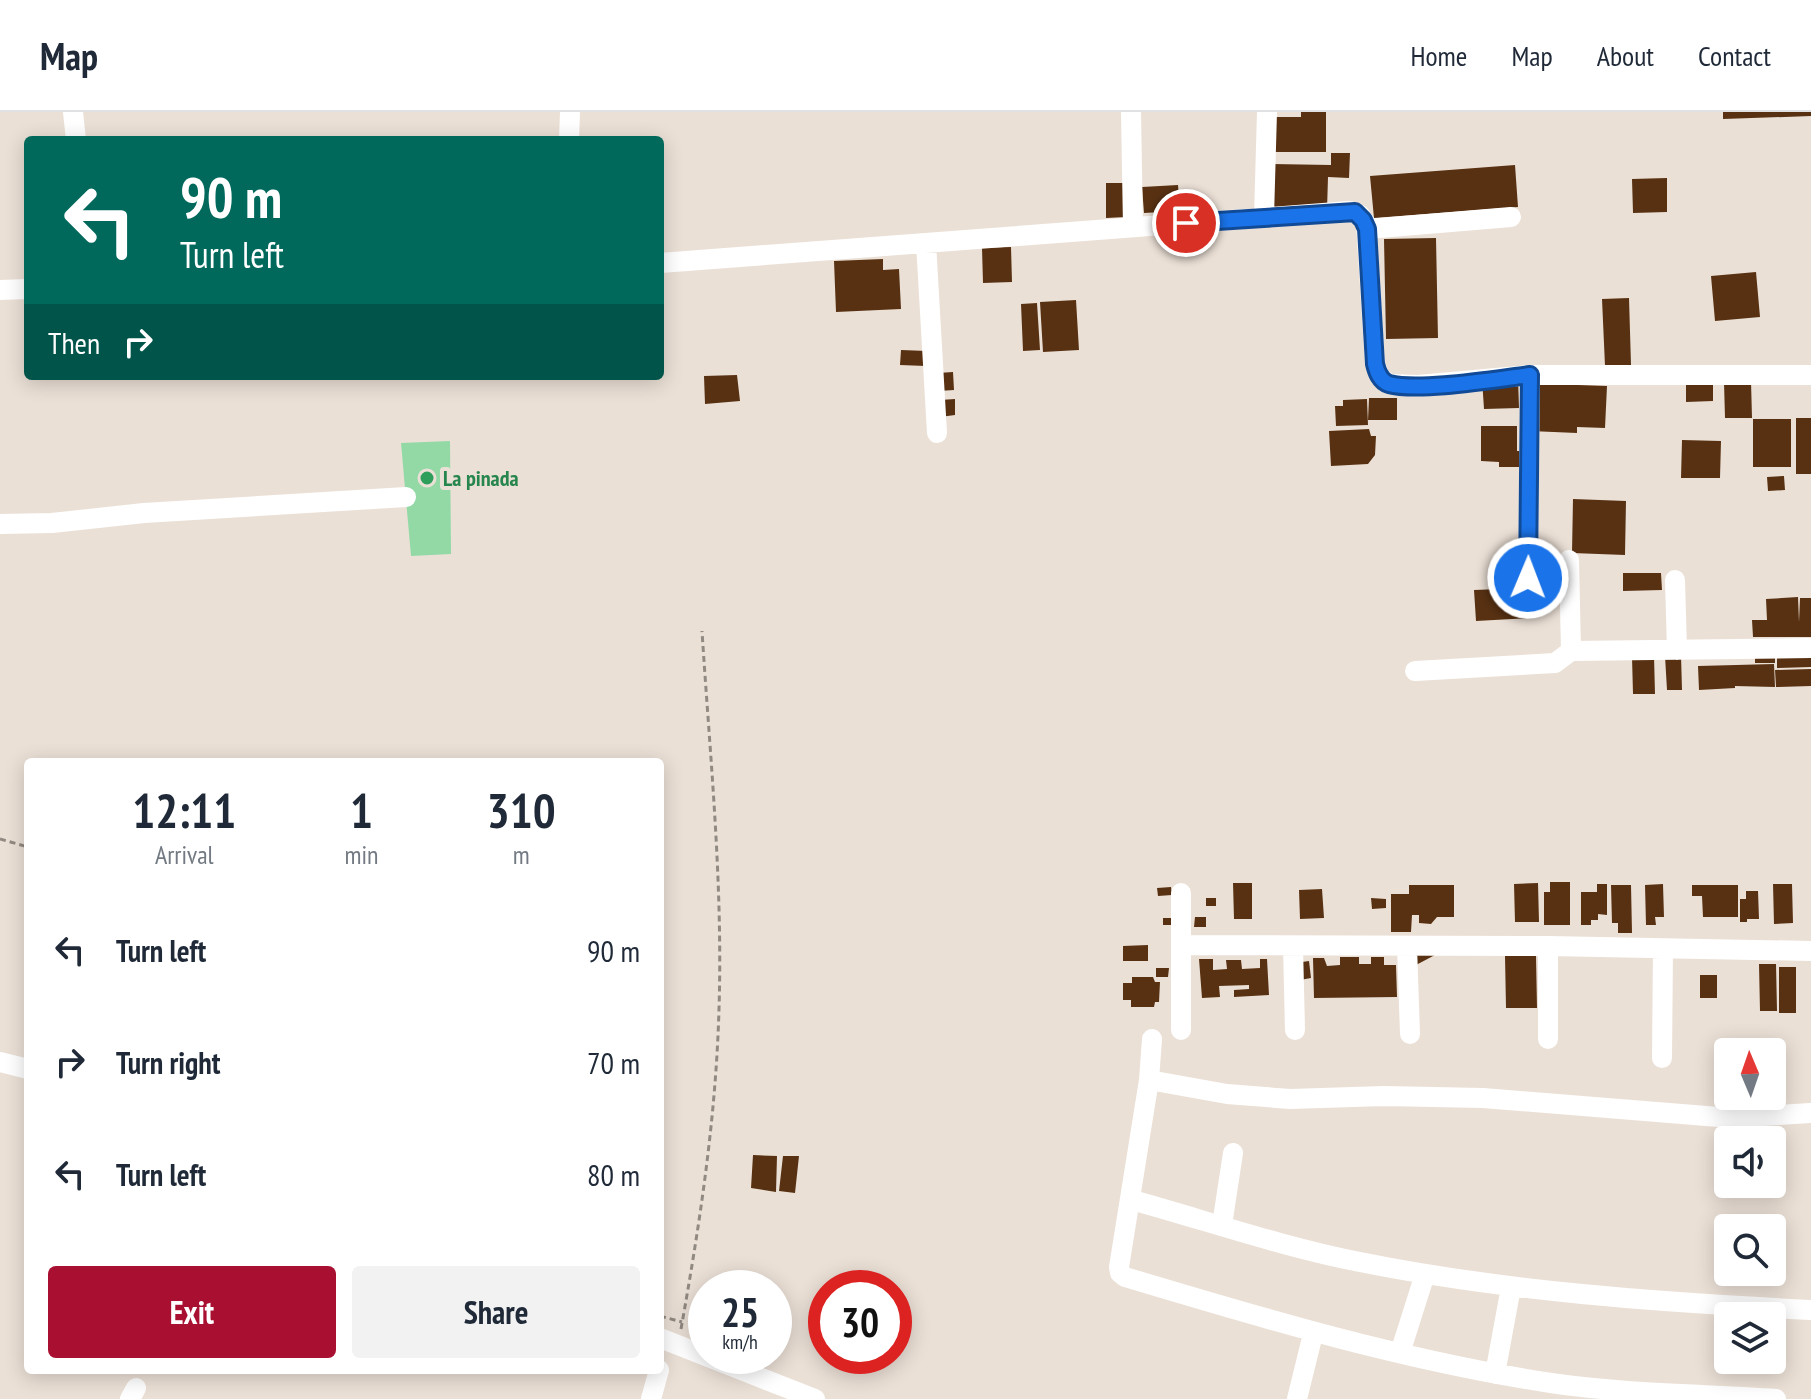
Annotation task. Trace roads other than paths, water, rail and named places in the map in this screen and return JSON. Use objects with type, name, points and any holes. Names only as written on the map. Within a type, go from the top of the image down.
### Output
[{"type":"street","points":[[73,112],[76,136]]},
{"type":"street","points":[[569,136],[570,112]]},
{"type":"street","points":[[1131,112],[1133,227]]},
{"type":"street","points":[[1264,217],[1267,112]]},
{"type":"street","points":[[664,263],[1349,211],[1360,215],[1367,229],[1375,364],[1383,381],[1389,384],[1418,385],[1530,375],[1811,375]]},
{"type":"street","points":[[1367,229],[1511,217]]},
{"type":"street","points":[[926,243],[937,433]]},
{"type":"street","points":[[0,290],[24,289]]},
{"type":"street","points":[[1528,578],[1530,375]]},
{"type":"street","points":[[0,524],[52,523],[144,513],[406,497]]},
{"type":"street","points":[[1569,560],[1571,651]]},
{"type":"street","points":[[1675,580],[1677,650]]},
{"type":"street","points":[[1415,671],[1555,663],[1571,651],[1811,648]]},
{"type":"street","points":[[1181,893],[1181,1030]]},
{"type":"street","points":[[1181,945],[1548,946],[1811,951]]},
{"type":"street","points":[[1293,946],[1295,1030]]},
{"type":"street","points":[[1407,946],[1410,1034]]},
{"type":"street","points":[[1548,946],[1548,1039]]},
{"type":"street","points":[[1662,1058],[1663,950]]},
{"type":"street","points":[[1152,1039],[1132,1200],[1119,1267],[1125,1277],[1313,1334],[1495,1374],[1590,1387],[1776,1399]]},
{"type":"street","points":[[0,1062],[24,1068]]},
{"type":"street","points":[[1149,1080],[1258,1097],[1483,1098],[1731,1118],[1811,1113]]},
{"type":"street","points":[[1222,1225],[1233,1153]]},
{"type":"street","points":[[1132,1200],[1317,1252],[1425,1274],[1594,1297],[1811,1310]]},
{"type":"street","points":[[1400,1353],[1425,1274]]},
{"type":"street","points":[[1495,1374],[1511,1287]]},
{"type":"street","points":[[1297,1399],[1313,1334]]},
{"type":"street","points":[[668,1341],[815,1399]]},
{"type":"street","points":[[651,1399],[658,1374]]},
{"type":"place","name":"La pinada","points":[[427,478]]}]
